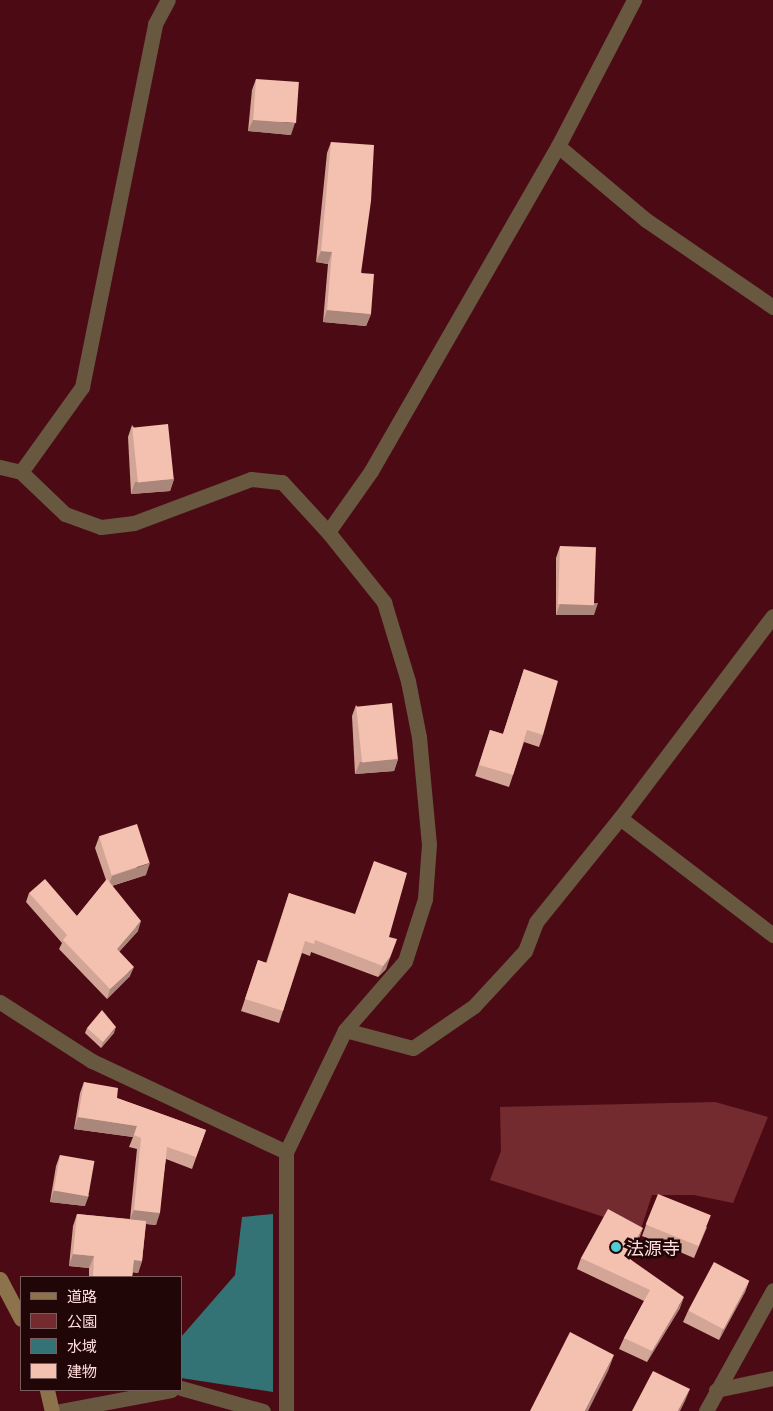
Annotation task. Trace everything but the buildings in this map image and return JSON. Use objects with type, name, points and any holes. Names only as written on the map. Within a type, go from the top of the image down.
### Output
[{"type":"main road","points":[[0,1279],[20,1317]]},
{"type":"main road","points":[[47,1391],[52,1411]]},
{"type":"street","points":[[21,472],[82,387],[155,24],[168,0]]},
{"type":"street","points":[[328,532],[371,470],[558,146],[634,0]]},
{"type":"street","points":[[558,146],[646,220],[773,307]]},
{"type":"street","points":[[0,467],[21,472],[65,514],[101,527],[134,523],[251,479],[282,482],[328,532],[384,602],[408,680],[417,728],[429,844],[425,899],[405,961],[345,1030],[286,1152],[286,1411]]},
{"type":"street","points":[[345,1030],[413,1048],[474,1006],[525,951],[536,922],[620,818],[773,616]]},
{"type":"street","points":[[620,818],[773,935]]},
{"type":"street","points":[[0,1002],[92,1061],[286,1152]]},
{"type":"street","points":[[706,1411],[773,1290]]},
{"type":"street","points":[[716,1390],[773,1378]]},
{"type":"street","points":[[182,1388],[263,1411]]},
{"type":"street","points":[[60,1411],[165,1391]]},
{"type":"green space","points":[[715,1102],[768,1117],[733,1203],[694,1195],[652,1195],[641,1229],[490,1180],[501,1151],[500,1107]]},
{"type":"water","points":[[273,1214],[273,1392],[182,1378],[182,1336],[235,1275],[242,1217]]},
{"type":"place","name":"法源寺","points":[[616,1247]]}]
